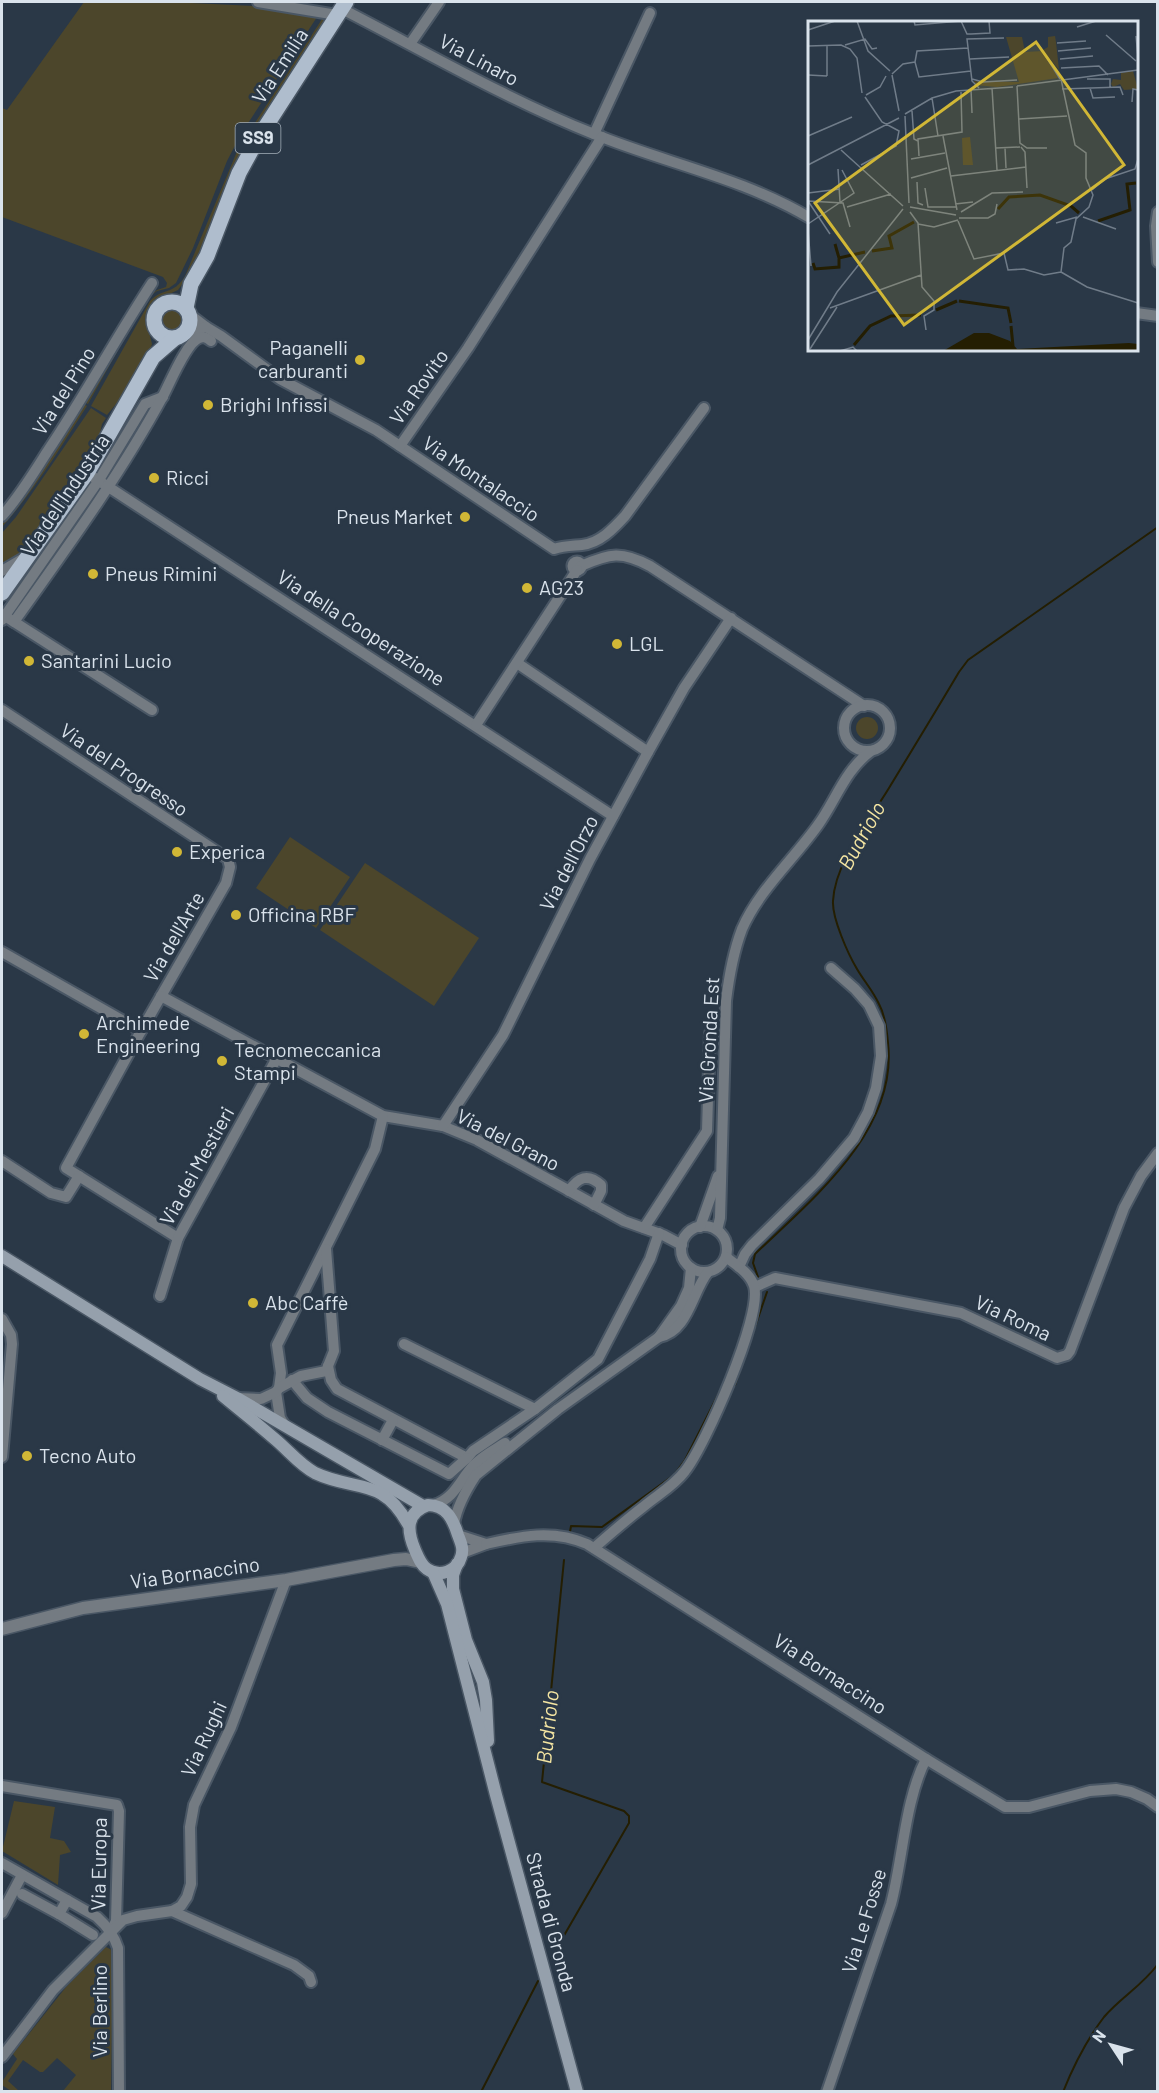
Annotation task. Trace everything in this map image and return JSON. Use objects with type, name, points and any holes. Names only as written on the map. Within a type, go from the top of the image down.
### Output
[{"type":"main road","name":"Via Emilia","points":[[2,593],[27,556],[99,480],[153,357],[155,314],[163,304],[169,302],[191,284],[207,256],[239,173],[252,148],[342,8]]},
{"type":"main road","name":"Via Emilia","points":[[153,357],[189,326],[191,284]]},
{"type":"main road","points":[[169,302],[175,302],[188,311]]},
{"type":"main road","points":[[155,326],[163,335],[178,337]]},
{"type":"main road","points":[[2,1256],[200,1379],[428,1506],[449,1515],[462,1547],[460,1559],[447,1572],[434,1572],[420,1562],[411,1542],[408,1524],[399,1508],[390,1499],[375,1491],[322,1475],[306,1467],[274,1438],[200,1379]]},
{"type":"main road","points":[[408,1524],[417,1510],[428,1506]]},
{"type":"main road","name":"Strada di Gronda","points":[[460,1559],[453,1575],[453,1589],[466,1640],[483,1683],[489,1763]]},
{"type":"main road","name":"Strada di Gronda","points":[[434,1572],[447,1604],[496,1795],[578,2091]]},
{"type":"street","name":"Via Linaro","points":[[258,2],[342,8],[528,106],[598,136],[736,184],[808,217]]},
{"type":"street","points":[[410,44],[439,2]]},
{"type":"street","points":[[598,136],[650,13]]},
{"type":"street","name":"Via Rovito","points":[[400,446],[468,348],[598,136]]},
{"type":"street","points":[[1158,212],[1156,226],[1158,262]]},
{"type":"street","name":"Via del Pino","points":[[2,516],[75,410],[152,283]]},
{"type":"street","name":"Via Montalaccio","points":[[188,311],[206,327],[222,336],[280,379],[351,416],[400,446],[554,549]]},
{"type":"street","points":[[1138,313],[1158,316]]},
{"type":"street","points":[[178,337],[206,327]]},
{"type":"street","name":"Via dell'Industria","points":[[14,622],[50,561],[79,518],[99,480],[163,397],[191,344],[196,339],[206,337],[211,341]]},
{"type":"street","points":[[554,549],[594,542],[612,530],[625,516],[704,408]]},
{"type":"street","name":"Via della Cooperazione","points":[[99,480],[613,816]]},
{"type":"street","points":[[477,725],[577,566],[554,549]]},
{"type":"street","name":"Via Gronda Est","points":[[577,566],[611,555],[631,556],[731,618],[864,706],[872,706],[880,710],[889,723],[888,737],[850,770],[818,826],[755,907],[743,928],[735,951],[726,1001],[720,1218],[717,1230],[726,1242],[726,1257]]},
{"type":"street","points":[[2,571],[27,556]]},
{"type":"street","name":"Via dell'Industria","points":[[2,617],[50,561]]},
{"type":"street","points":[[2,617],[14,622],[152,710]]},
{"type":"street","name":"Via dell'Orzo","points":[[443,1126],[503,1035],[613,816],[684,688],[731,618]]},
{"type":"street","points":[[517,663],[648,752]]},
{"type":"street","name":"Via Gronda Est","points":[[841,690],[849,715],[844,729],[849,742],[854,747],[850,770]]},
{"type":"street","points":[[849,715],[864,706]]},
{"type":"street","name":"Via del Progresso","points":[[2,710],[228,859]]},
{"type":"street","points":[[854,747],[871,751]]},
{"type":"street","name":"Via dell'Arte","points":[[79,1176],[66,1168],[141,1030],[226,883],[230,867],[228,859]]},
{"type":"street","points":[[2,952],[141,1030]]},
{"type":"street","points":[[740,1267],[745,1254],[752,1245],[819,1179],[854,1138],[868,1112],[876,1088],[881,1056],[879,1026],[869,1005],[831,968]]},
{"type":"street","name":"Via del Grano","points":[[161,996],[383,1116],[443,1126],[477,1140],[624,1221],[684,1240]]},
{"type":"street","points":[[644,1228],[707,1131],[710,1033]]},
{"type":"street","name":"Via dei Mestieri","points":[[160,1296],[178,1238],[277,1058]]},
{"type":"street","points":[[287,1427],[280,1418],[278,1390],[280,1373],[277,1345],[375,1149],[383,1116]]},
{"type":"street","name":"Via Roma","points":[[755,1287],[775,1278],[961,1313],[1057,1358],[1062,1358],[1070,1351],[1124,1208],[1141,1176],[1158,1153]]},
{"type":"street","points":[[2,1161],[51,1193],[60,1196],[66,1197],[79,1176],[178,1238]]},
{"type":"street","name":"Via Gronda Est","points":[[700,1227],[721,1168]]},
{"type":"street","points":[[569,1191],[574,1182],[580,1178],[595,1180],[601,1185],[601,1191],[594,1205]]},
{"type":"street","points":[[594,1548],[685,1472],[722,1400],[749,1329],[755,1300],[755,1287],[740,1267],[726,1257],[719,1267],[708,1272],[691,1268],[683,1258],[684,1240],[700,1227],[706,1226],[717,1230]]},
{"type":"street","points":[[278,1359],[296,1378],[307,1398],[328,1412],[449,1474],[473,1451],[535,1409],[598,1359],[661,1234]]},
{"type":"street","points":[[237,1398],[261,1399],[296,1378],[326,1371],[334,1351],[326,1249]]},
{"type":"street","points":[[2,1267],[22,1269]]},
{"type":"street","points":[[659,1337],[665,1325],[681,1306],[689,1288],[691,1268]]},
{"type":"street","points":[[428,1506],[448,1498],[456,1491],[474,1465],[484,1457],[558,1409],[659,1337],[673,1331],[689,1311],[702,1280],[708,1272]]},
{"type":"street","points":[[2,1319],[11,1335],[12,1344],[2,1457]]},
{"type":"street","points":[[404,1344],[535,1409]]},
{"type":"street","points":[[328,1366],[331,1380],[337,1389],[467,1458]]},
{"type":"street","points":[[486,1544],[456,1530],[466,1490],[476,1475],[558,1409]]},
{"type":"street","points":[[382,1440],[393,1420]]},
{"type":"street","name":"Via Bornaccino","points":[[460,1559],[486,1544],[521,1536],[547,1534],[573,1538],[594,1548],[1005,1807],[1029,1808],[1090,1791],[1116,1789],[1147,1799],[1158,1807]]},
{"type":"street","points":[[394,1560],[401,1557],[411,1542]]},
{"type":"street","name":"Via Bornaccino","points":[[2,1629],[82,1608],[286,1580],[394,1560],[420,1562]]},
{"type":"street","name":"Via Rughi","points":[[172,1911],[186,1900],[191,1884],[190,1827],[194,1805],[231,1727],[286,1580]]},
{"type":"street","name":"Via Le Fosse","points":[[827,2091],[891,1904],[918,1773],[926,1759]]},
{"type":"street","name":"Via Europa","points":[[2,1786],[117,1805],[119,1811],[116,1921],[111,1932]]},
{"type":"street","points":[[2,1863],[97,1917],[111,1932]]},
{"type":"street","points":[[2,1913],[22,1875]]},
{"type":"street","points":[[22,1894],[93,1935]]},
{"type":"street","points":[[59,1914],[67,1900]]},
{"type":"street","points":[[2,2057],[53,1990],[111,1932],[126,1919],[136,1916],[172,1911],[294,1965],[309,1976],[311,1982]]},
{"type":"street","name":"Via Berlino","points":[[111,1932],[118,1948],[118,2091]]},
{"type":"shaded area","points":[[84,2],[170,2],[254,6],[317,17],[241,134],[227,161],[193,248],[176,283],[147,298],[88,404],[86,403],[147,297],[157,290],[166,287],[167,283],[163,277],[2,217],[2,108],[7,110]]},
{"type":"shaded area","points":[[324,16],[326,20],[240,154],[191,272],[178,290],[156,300],[150,306],[147,313],[147,324],[152,344],[125,393],[107,415],[91,406],[150,301],[159,294],[172,289],[185,276],[238,149]]},
{"type":"shaded area","points":[[171,308],[180,312],[184,321],[180,330],[171,334],[162,330],[158,321],[162,312]]},
{"type":"shaded area","points":[[84,404],[87,406],[47,468],[2,527],[2,523]]},
{"type":"shaded area","points":[[91,408],[106,418],[102,424],[98,442],[29,545],[26,543],[18,554],[2,563],[2,533],[16,517]]},
{"type":"shaded area","points":[[863,717],[871,717],[878,724],[878,732],[871,739],[863,739],[856,732],[856,724]]},
{"type":"shaded area","points":[[290,837],[350,877],[316,928],[256,888]]},
{"type":"shaded area","points":[[365,863],[479,938],[434,1006],[320,930]]},
{"type":"shaded area","points":[[14,1801],[55,1807],[50,1838],[64,1841],[71,1852],[60,1855],[58,1885],[2,1851]]},
{"type":"shaded area","points":[[106,1947],[112,1950],[113,1955],[111,2091],[63,2091],[76,2075],[57,2058],[43,2072],[23,2060],[8,2081],[19,2091],[11,2091],[2,2085],[17,2059],[13,2054],[66,1987]]},
{"type":"waterway","name":"Budriolo","points":[[758,1277],[753,1263],[755,1254],[825,1186],[847,1161],[865,1134],[879,1105],[887,1075],[888,1043],[883,1013],[849,954],[833,908],[835,886],[846,857],[968,660],[1158,527]]},
{"type":"waterway","name":"Budriolo","points":[[735,1385],[767,1292]]},
{"type":"waterway","name":"Budriolo","points":[[570,1532],[571,1526],[602,1527],[674,1475],[685,1460],[720,1391]]},
{"type":"waterway","name":"Budriolo","points":[[551,1958],[629,1823],[629,1816],[624,1811],[542,1782],[564,1560]]},
{"type":"waterway","points":[[1063,2092],[1081,2053],[1104,2017],[1158,1964]]},
{"type":"waterway","name":"Budriolo","points":[[481,2092],[538,1981]]},
{"type":"place","name":"Paganelli carburanti","points":[[360,360]]},
{"type":"place","name":"Brighi Infissi","points":[[208,405]]},
{"type":"place","name":"Ricci","points":[[154,478]]},
{"type":"place","name":"Pneus Market","points":[[465,517]]},
{"type":"place","name":"Pneus Rimini","points":[[93,574]]},
{"type":"place","name":"AG23","points":[[527,588]]},
{"type":"place","name":"LGL","points":[[617,644]]},
{"type":"place","name":"Santarini Lucio","points":[[29,661]]},
{"type":"place","name":"Experica","points":[[177,852]]},
{"type":"place","name":"Officina RBF","points":[[236,915]]},
{"type":"place","name":"Archimede Engineering","points":[[84,1034]]},
{"type":"place","name":"Tecnomeccanica Stampi","points":[[222,1061]]},
{"type":"place","name":"Abc Caffè","points":[[253,1303]]},
{"type":"place","name":"Tecno Auto","points":[[27,1456]]}]
